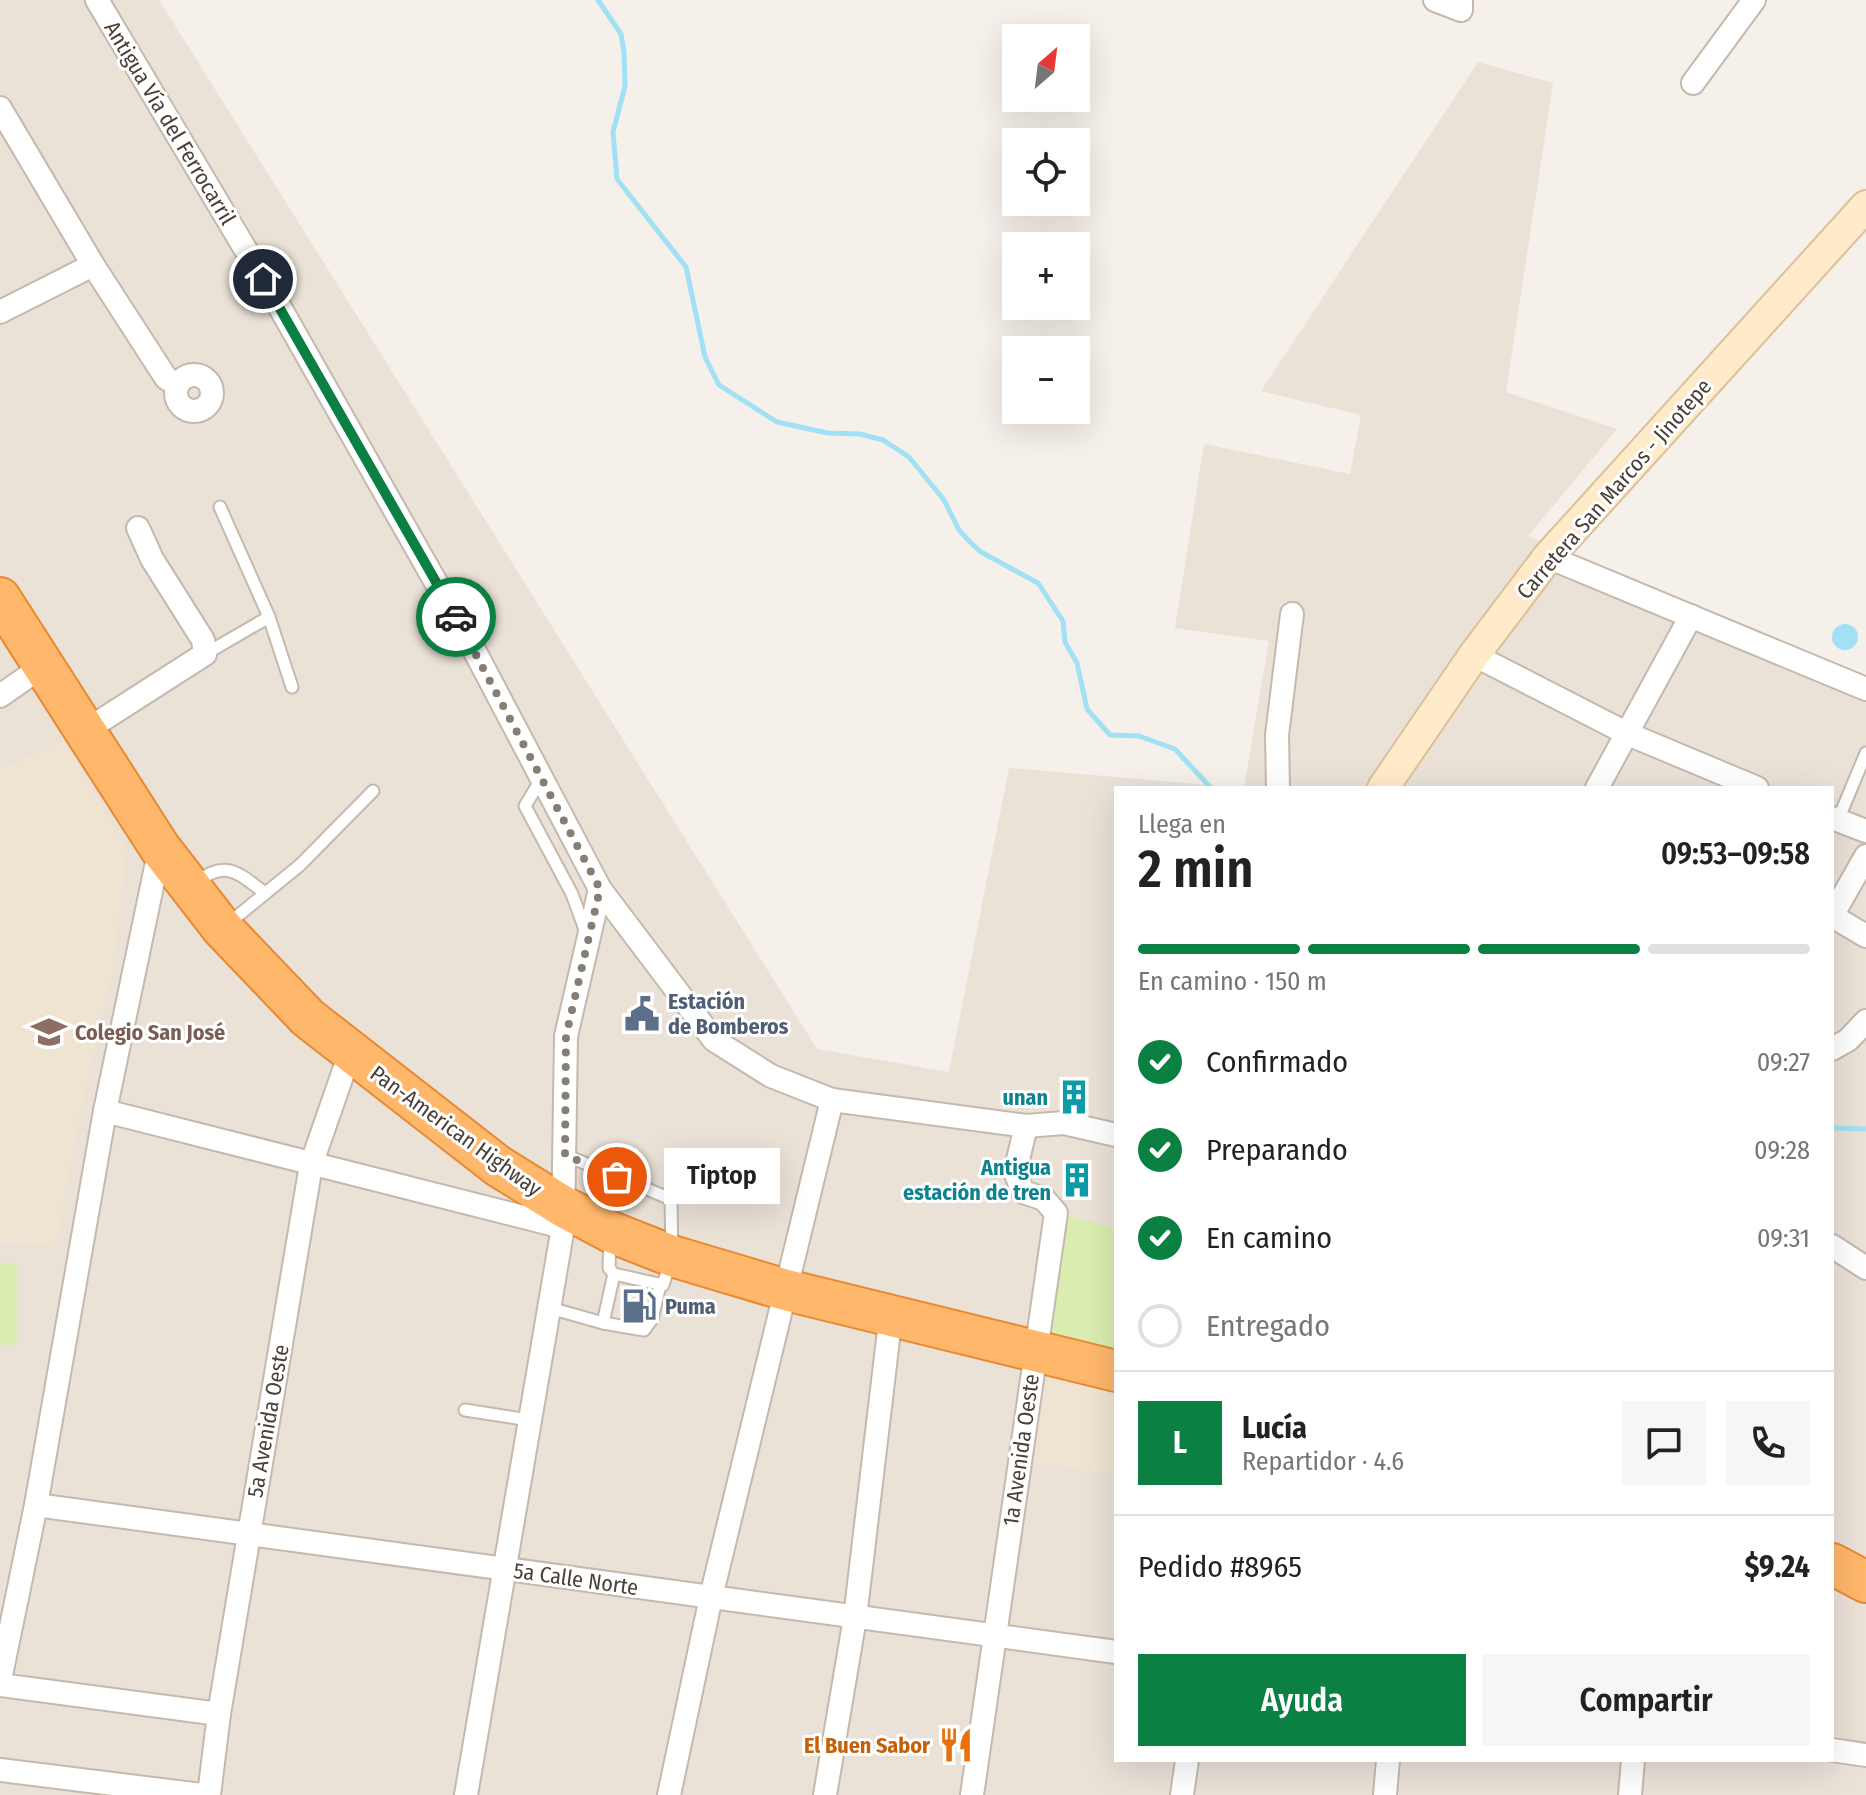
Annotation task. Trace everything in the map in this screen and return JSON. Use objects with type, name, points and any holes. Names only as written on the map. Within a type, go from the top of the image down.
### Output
[{"type":"highway","name":"Pan-American Highway","points":[[0,598],[160,848],[222,928],[308,1018],[563,1217],[611,1232],[666,1270],[786,1290],[1114,1370]]},
{"type":"highway","points":[[1834,1565],[1866,1582]]},
{"type":"main road","name":"Carretera San Marcos - Jinotepe","points":[[1393,784],[1474,655],[1548,557],[1866,206]]},
{"type":"street","name":"Antigua Vía del Ferrocarril","points":[[97,0],[278,304],[543,775],[600,889],[714,1040],[771,1076],[832,1100],[1026,1126],[1064,1123],[1114,1135]]},
{"type":"street","points":[[1435,0],[1461,10],[1461,0]]},
{"type":"street","points":[[1693,83],[1754,0]]},
{"type":"street","points":[[0,108],[93,265],[166,378],[177,385]]},
{"type":"street","points":[[0,312],[93,265]]},
{"type":"street","points":[[85,731],[205,654],[203,640],[152,559],[138,528]]},
{"type":"street","points":[[1548,557],[1866,689]]},
{"type":"street","points":[[1278,786],[1277,735],[1292,614]]},
{"type":"street","points":[[1598,786],[1691,616]]},
{"type":"street","points":[[1474,655],[1628,734],[1752,786]]},
{"type":"street","points":[[0,696],[43,666]]},
{"type":"street","points":[[1835,819],[1866,831]]},
{"type":"street","points":[[160,848],[105,1111],[36,1505],[0,1682],[219,1714]]},
{"type":"street","points":[[1834,912],[1866,856]]},
{"type":"street","points":[[466,1795],[563,1217],[566,1036],[600,889]]},
{"type":"street","points":[[1834,917],[1866,936]]},
{"type":"street","points":[[1834,1048],[1848,1040],[1866,1021]]},
{"type":"street","name":"5a Avenida Oeste","points":[[209,1795],[219,1714],[311,1165],[350,1053]]},
{"type":"street","points":[[669,1795],[711,1597],[832,1100]]},
{"type":"street","points":[[105,1111],[311,1165],[563,1217]]},
{"type":"street","name":"1a Avenida Oeste","points":[[972,1795],[1056,1213],[1044,1199],[1023,1192],[1015,1172],[1026,1126]]},
{"type":"street","points":[[1834,1247],[1866,1268]]},
{"type":"street","points":[[825,1795],[855,1618],[891,1314]]},
{"type":"street","name":"5a Calle Norte","points":[[36,1505],[1114,1652]]},
{"type":"street","points":[[1834,1750],[1866,1755]]},
{"type":"street","points":[[1182,1795],[1187,1762]]},
{"type":"street","points":[[1385,1795],[1388,1762]]},
{"type":"street","points":[[1630,1795],[1633,1762]]},
{"type":"street","points":[[0,1770],[202,1795]]},
{"type":"lane","points":[[220,507],[269,617],[292,687]]},
{"type":"lane","points":[[205,654],[269,617]]},
{"type":"lane","points":[[1835,819],[1866,753]]},
{"type":"lane","points":[[543,775],[525,806],[572,894],[589,940]]},
{"type":"lane","points":[[222,928],[300,865],[373,791]]},
{"type":"lane","points":[[189,887],[212,870],[220,869],[235,871],[265,893]]},
{"type":"lane","points":[[565,1155],[671,1199]]},
{"type":"lane","points":[[550,1308],[603,1323],[644,1330],[652,1319],[666,1270],[671,1199],[682,1156]]},
{"type":"lane","points":[[611,1232],[609,1268],[614,1274]]},
{"type":"lane","points":[[614,1274],[666,1270]]},
{"type":"lane","points":[[603,1323],[614,1274]]},
{"type":"lane","points":[[465,1410],[529,1420]]},
{"type":"shaded area","points":[[0,0],[159,0],[817,1049],[949,1072],[1009,768],[1220,786],[1114,786],[1114,1762],[1834,1762],[1834,786],[1244,786],[1269,641],[1175,628],[1204,444],[1350,474],[1361,415],[1261,391],[1478,62],[1553,83],[1506,392],[1617,429],[1528,536],[1866,676],[1866,1795],[0,1795]]},
{"type":"shaded area","name":"Colegio San José","points":[[64,740],[127,849],[113,969],[84,1094],[56,1246],[0,1243],[0,769]]},
{"type":"shaded area","points":[[1046,1372],[1114,1389],[1114,1474],[1031,1462]]},
{"type":"green space","points":[[1063,1215],[1114,1228],[1114,1360],[1046,1342]]},
{"type":"green space","points":[[0,1263],[17,1263],[17,1345],[0,1345]]},
{"type":"water","points":[[1845,624],[1854,628],[1858,637],[1854,646],[1845,650],[1836,646],[1832,637],[1836,628]]},
{"type":"waterway","points":[[598,0],[621,34],[624,52],[625,86],[613,132],[617,179],[686,267],[705,357],[719,385],[777,422],[883,440],[909,457],[944,500],[959,530],[970,542],[981,552],[1038,583],[1063,621],[1065,642],[1077,663],[1087,709],[1110,735],[1139,736],[1175,749],[1209,786]]},
{"type":"waterway","points":[[1834,1128],[1866,1129]]},
{"type":"way so far","points":[[456,617],[543,775],[570,835],[600,889],[566,1036],[565,1155],[617,1177]]},
{"type":"place","name":"Estación de Bomberos","points":[[642,1014]]},
{"type":"place","name":"Colegio San José","points":[[49,1032]]},
{"type":"place","name":"unan","points":[[1074,1097]]},
{"type":"place","name":"Tiptop","points":[[617,1177]]},
{"type":"place","name":"Antigua estación de tren","points":[[1077,1180]]},
{"type":"place","name":"Puma","points":[[639,1306]]},
{"type":"place","name":"El Buen Sabor","points":[[956,1745]]},
{"type":"route","points":[[263,279],[456,617]]}]
